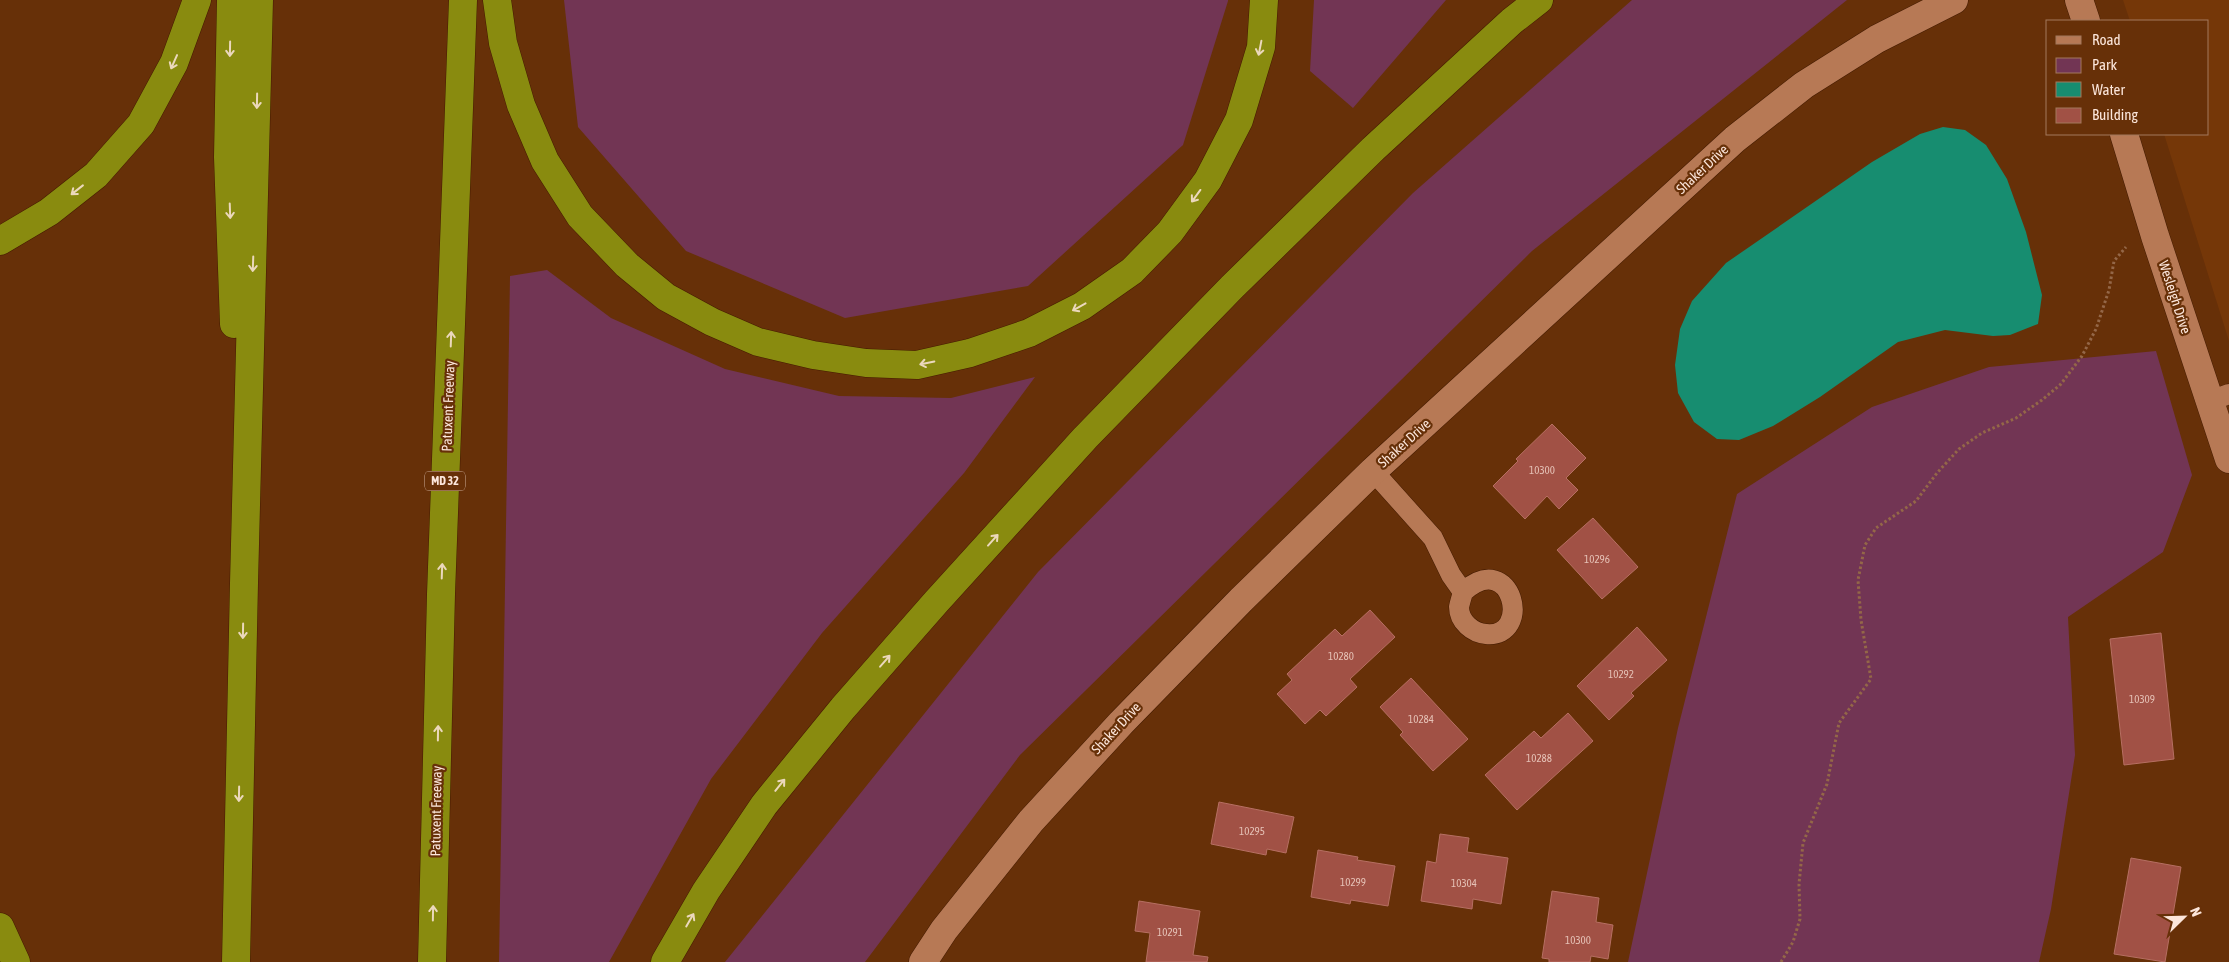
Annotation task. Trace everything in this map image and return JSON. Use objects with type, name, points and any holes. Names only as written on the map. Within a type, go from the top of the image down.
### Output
[{"type":"highway","points":[[0,241],[48,212],[96,174],[141,124],[174,63],[197,0]]},
{"type":"highway","points":[[231,0],[228,157],[244,582]]},
{"type":"highway","points":[[236,962],[259,0]]},
{"type":"highway","name":"Patuxent Freeway","points":[[432,962],[441,594],[463,0]]},
{"type":"highway","points":[[497,0],[503,43],[521,105],[545,161],[580,216],[627,265],[666,296],[712,322],[758,342],[813,355],[866,362],[917,365],[970,353],[1029,333],[1082,306],[1132,271],[1170,232],[1208,180],[1240,120],[1261,47],[1264,0]]},
{"type":"highway","points":[[665,962],[706,891],[764,805],[843,708],[936,602],[1085,438],[1232,287],[1373,148],[1512,21],[1539,0]]},
{"type":"highway","points":[[0,927],[16,962]]},
{"type":"street","name":"Shaker Drive","points":[[922,962],[944,930],[1030,820],[1120,723],[1241,600],[1374,471],[1735,139],[1812,80],[1877,39],[1954,0]]},
{"type":"street","points":[[2079,0],[2086,20]]},
{"type":"street","name":"Wesleigh Drive","points":[[2124,135],[2155,236],[2219,398],[2229,459]]},
{"type":"lane","points":[[1374,471],[1433,538],[1451,575],[1463,592]]},
{"type":"path","points":[[1781,962],[1793,942],[1800,918],[1799,884],[1803,843],[1827,784],[1839,723],[1871,679],[1861,620],[1858,580],[1865,545],[1876,528],[1916,501],[1958,449],[1982,433],[2016,418],[2061,384],[2082,356],[2096,329],[2109,290],[2114,261],[2127,246],[2155,236]]},
{"type":"shaded area","points":[[2123,0],[2229,0],[2229,341],[2164,135],[2209,135],[2209,20],[2130,20]]},
{"type":"green space","points":[[564,0],[1228,1],[1183,145],[1028,286],[845,318],[686,251],[578,127]]},
{"type":"green space","points":[[1314,0],[1446,0],[1353,108],[1310,71]]},
{"type":"green space","points":[[1632,0],[1847,0],[1532,251],[1020,755],[865,962],[725,962],[1038,572],[1413,193]]},
{"type":"green space","points":[[547,270],[611,318],[725,369],[839,396],[951,398],[1035,377],[964,473],[822,633],[711,779],[609,962],[499,962],[510,276]]},
{"type":"green space","points":[[2156,351],[2192,475],[2163,552],[2068,617],[2075,755],[2051,909],[2039,962],[1628,962],[1678,728],[1737,494],[1872,407],[1989,367]]},
{"type":"water","points":[[1943,127],[1965,130],[1986,145],[2007,179],[2026,232],[2042,295],[2038,324],[2010,335],[1993,336],[1945,330],[1898,342],[1820,397],[1773,426],[1739,440],[1717,439],[1694,422],[1678,393],[1675,365],[1680,329],[1692,301],[1726,263],[1872,162],[1920,134]]},
{"type":"building","points":[[1552,424],[1586,458],[1566,478],[1578,490],[1559,509],[1547,496],[1525,519],[1493,486],[1518,461],[1516,459]]},
{"type":"building","points":[[1593,518],[1638,567],[1602,599],[1557,550]]},
{"type":"building","points":[[1370,610],[1395,637],[1350,679],[1357,687],[1326,716],[1320,710],[1305,724],[1277,694],[1292,680],[1287,674],[1335,629],[1342,636]]},
{"type":"building","points":[[1637,627],[1667,660],[1631,693],[1634,696],[1609,720],[1577,686]]},
{"type":"building","points":[[2161,633],[2174,759],[2124,765],[2110,639]]},
{"type":"building","points":[[1411,678],[1468,739],[1433,771],[1400,735],[1403,732],[1380,707]]},
{"type":"building","points":[[1568,713],[1593,741],[1517,810],[1485,775],[1534,731],[1541,738]]},
{"type":"building","points":[[1219,802],[1294,817],[1286,853],[1267,849],[1266,855],[1211,844]]},
{"type":"building","points":[[1440,834],[1469,838],[1467,852],[1508,858],[1501,904],[1473,899],[1472,909],[1421,901],[1427,861],[1436,863]]},
{"type":"building","points":[[1318,850],[1358,857],[1357,860],[1395,866],[1388,906],[1351,900],[1350,904],[1311,897]]},
{"type":"building","points":[[2131,858],[2181,867],[2165,962],[2114,954]]},
{"type":"building","points":[[1552,891],[1599,898],[1596,922],[1613,925],[1608,959],[1591,956],[1590,962],[1549,962],[1549,959],[1542,958]]},
{"type":"building","points":[[1139,901],[1200,911],[1193,955],[1208,957],[1207,962],[1146,962],[1150,933],[1135,931]]}]
